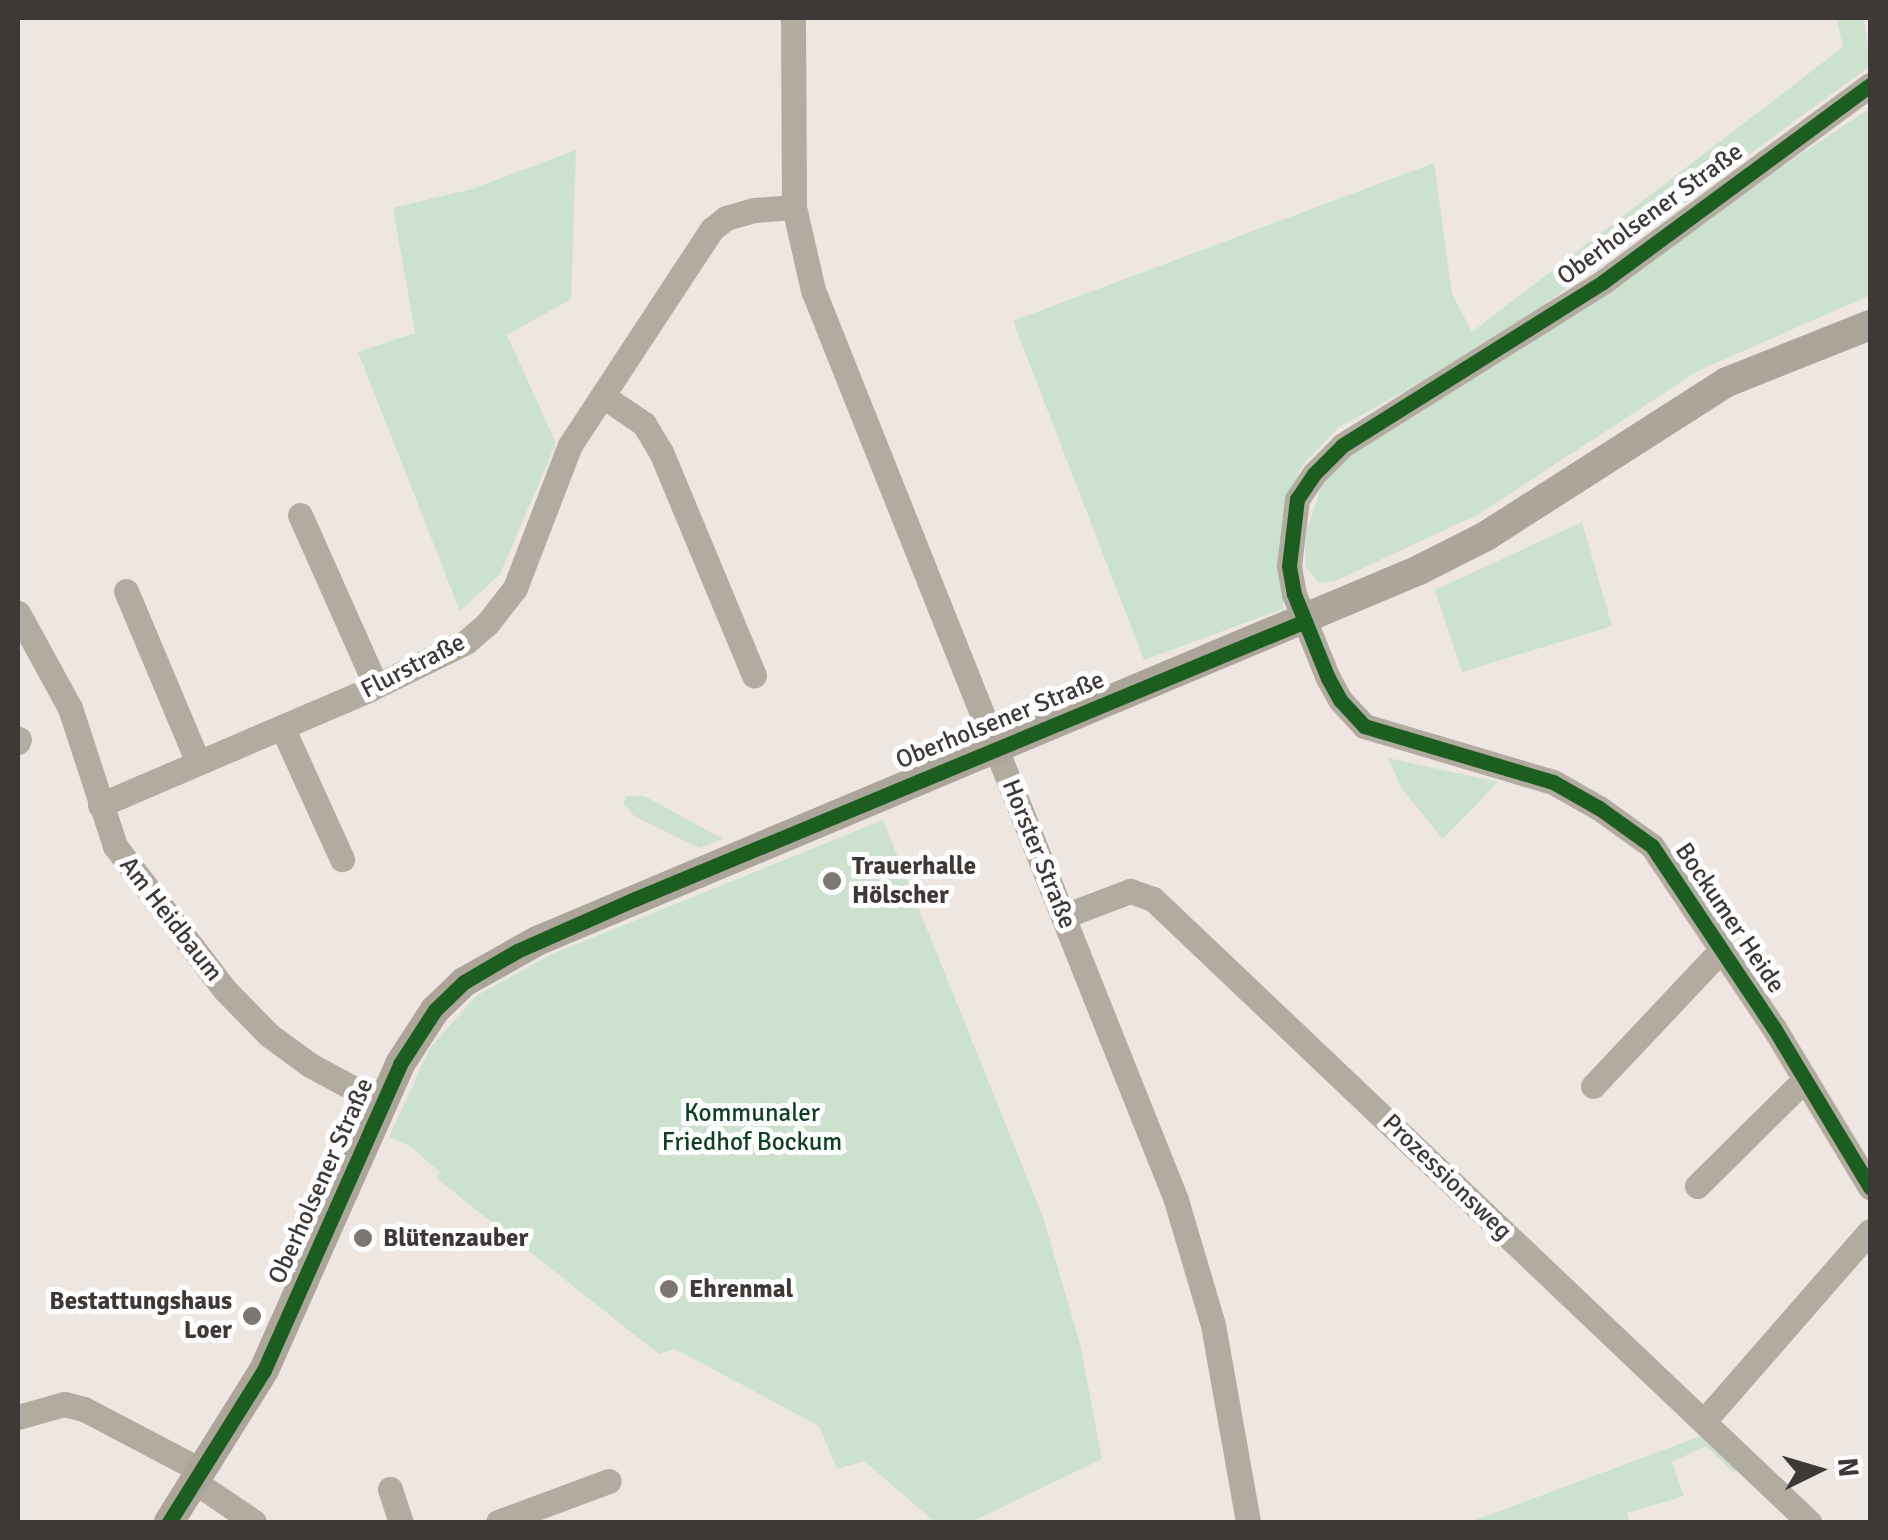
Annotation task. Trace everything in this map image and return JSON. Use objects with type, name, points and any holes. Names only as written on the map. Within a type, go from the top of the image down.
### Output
[{"type":"main road","name":"Oberholsener Straße","points":[[169,1522],[264,1370],[382,1104],[422,1027],[454,990],[477,973],[537,941],[1305,621],[1486,536],[1728,382],[1869,325]]},
{"type":"street","name":"Horster Straße","points":[[793,18],[794,207],[812,290],[1159,1151],[1193,1251],[1228,1392],[1248,1522]]},
{"type":"street","name":"Oberholsener Straße","points":[[1305,621],[1294,594],[1290,566],[1298,500],[1314,474],[1342,446],[1602,282],[1861,91]]},
{"type":"street","name":"Flurstraße","points":[[100,805],[376,686],[466,642],[487,624],[515,588],[570,445],[712,230],[726,218],[754,210],[794,207]]},
{"type":"street","points":[[602,396],[644,424],[661,452],[754,675]]},
{"type":"street","points":[[300,516],[376,686]]},
{"type":"street","points":[[126,590],[198,762]]},
{"type":"street","name":"Am Heidbaum","points":[[18,613],[70,708],[114,846],[225,990],[283,1045],[382,1104]]},
{"type":"street","name":"Bockumer Heide","points":[[1305,621],[1328,678],[1353,717],[1376,731],[1553,782],[1599,808],[1652,846],[1805,1079],[1870,1186]]},
{"type":"street","points":[[283,729],[342,859]]},
{"type":"street","name":"Prozessionsweg","points":[[1064,916],[1130,891],[1153,899],[1809,1522]]},
{"type":"street","name":"Bockumer Heide","points":[[1592,1086],[1721,950]]},
{"type":"street","points":[[1696,1186],[1805,1079]]},
{"type":"street","points":[[1704,1421],[1870,1231]]},
{"type":"street","points":[[18,1417],[64,1404],[84,1409],[198,1476],[254,1522]]},
{"type":"street","points":[[498,1522],[609,1481]]},
{"type":"street","points":[[390,1489],[401,1522]]},
{"type":"green space","points":[[1836,18],[1864,18],[1870,66],[1486,347],[1339,427],[1302,466],[1287,498],[1283,609],[1144,660],[1013,321],[1434,163],[1452,294],[1472,332],[1843,47]]},
{"type":"green space","points":[[1870,108],[1870,295],[1698,371],[1479,514],[1335,581],[1319,583],[1305,566],[1306,533],[1326,472]]},
{"type":"green space","points":[[576,150],[571,299],[507,335],[556,443],[500,574],[460,611],[358,352],[415,333],[393,208],[472,189]]},
{"type":"green space","points":[[1582,522],[1612,626],[1462,672],[1435,590]]},
{"type":"green space","points":[[1388,758],[1498,782],[1443,839],[1402,789]]},
{"type":"green space","points":[[627,796],[644,796],[723,839],[699,848],[634,816],[623,803]]},
{"type":"green space","name":"Kommunaler Friedhof Bockum","points":[[883,820],[1043,1217],[1080,1344],[1102,1459],[971,1522],[935,1522],[864,1461],[837,1469],[819,1426],[683,1353],[674,1349],[659,1354],[436,1178],[440,1172],[410,1146],[389,1137],[430,1048],[476,996],[552,954]]},
{"type":"green space","points":[[1701,1436],[1737,1470],[1733,1472],[1706,1446],[1672,1462],[1684,1496],[1627,1513],[1630,1522],[1470,1522]]},
{"type":"cycle path","points":[[1870,85],[1603,282],[1342,446],[1314,474],[1297,499],[1289,566],[1294,594],[1328,678],[1341,701],[1364,726],[1553,782],[1599,808],[1652,846],[1774,1028],[1870,1187]]},
{"type":"cycle path","points":[[169,1522],[264,1370],[400,1064],[435,1010],[464,982],[517,951],[635,899],[1305,621]]},
{"type":"place","name":"Trauerhalle Hölscher","points":[[832,881]]},
{"type":"place","name":"Blütenzauber","points":[[363,1238]]},
{"type":"place","name":"Ehrenmal","points":[[669,1289]]},
{"type":"place","name":"Bestattungshaus Loer","points":[[252,1316]]}]
